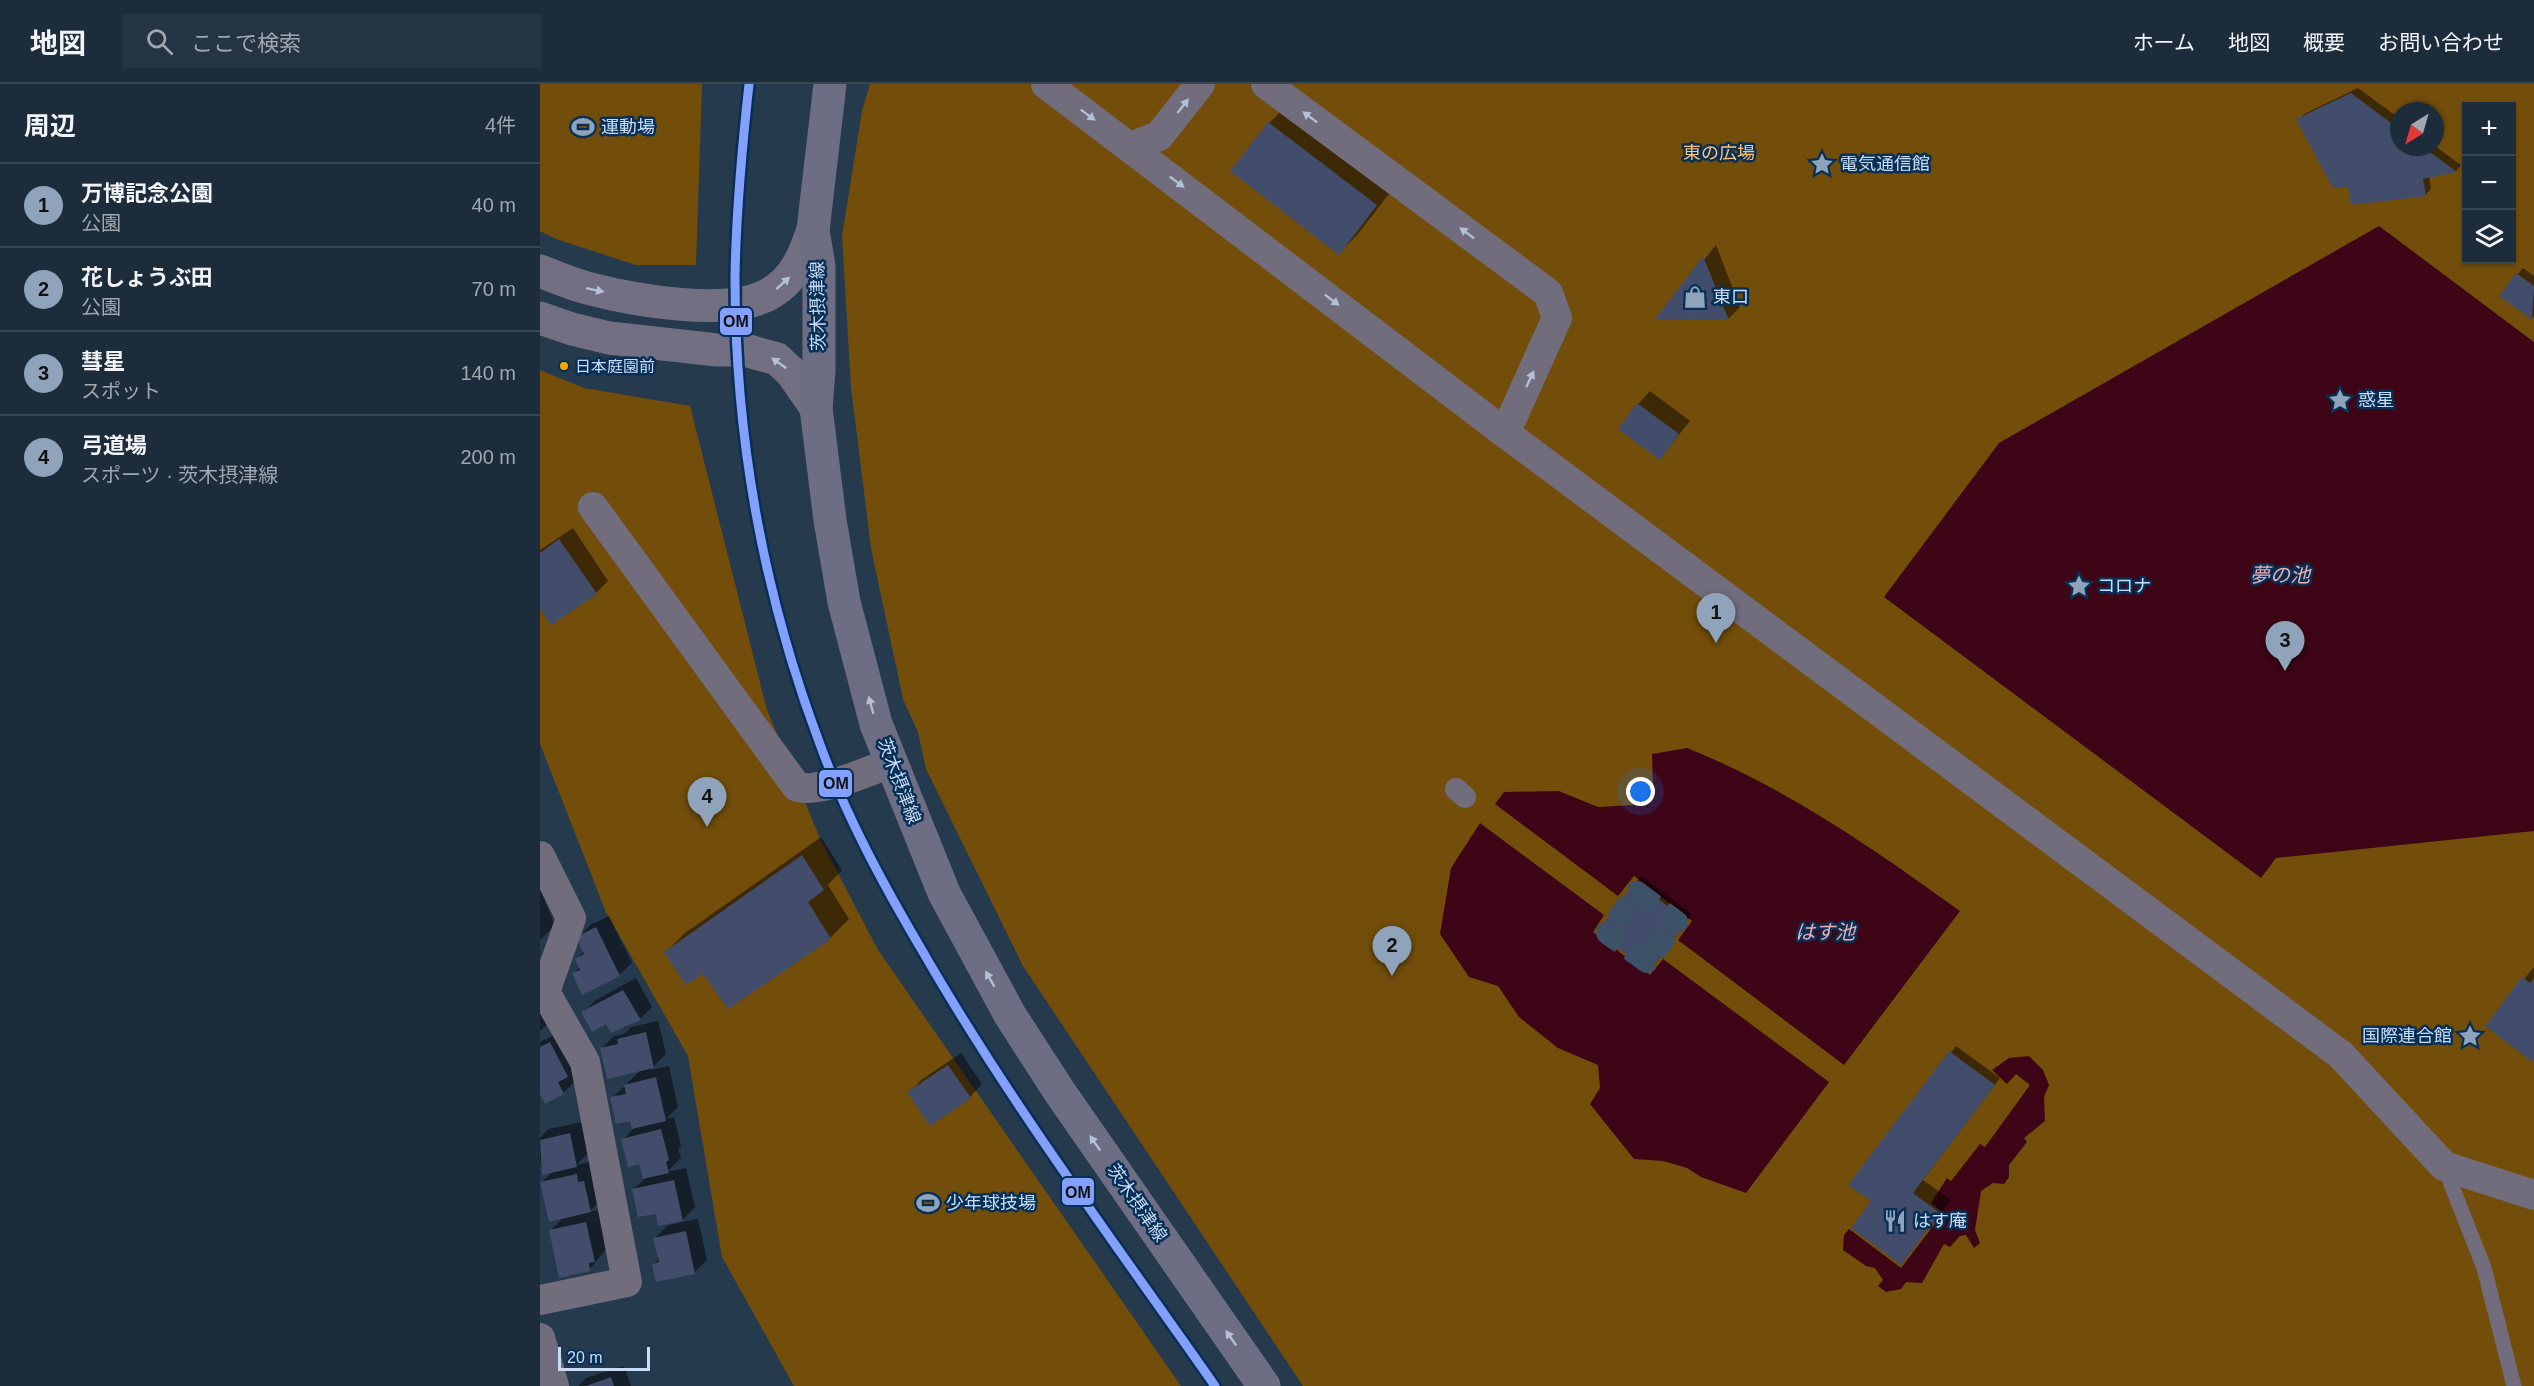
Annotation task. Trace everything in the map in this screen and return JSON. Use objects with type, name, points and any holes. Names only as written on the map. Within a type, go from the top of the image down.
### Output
[{"type":"main road","name":"茨木摂津線","points":[[830,84],[813,230],[819,266],[819,371],[816,408],[830,520],[844,602],[876,724],[890,764],[944,893],[970,945],[1010,1015],[1059,1091],[1264,1386]]},
{"type":"main road","points":[[540,271],[585,288],[634,299],[714,306],[746,304],[771,294],[786,281],[801,264],[813,230]]},
{"type":"main road","points":[[540,318],[609,338],[717,350],[745,350],[777,359],[792,373],[816,408]]},
{"type":"street","points":[[1047,84],[1505,433],[2341,1055],[2444,1166],[2534,1195]]},
{"type":"street","points":[[1130,147],[1159,136],[1200,84]]},
{"type":"street","points":[[1266,84],[1548,293],[1557,318],[1505,433]]},
{"type":"street","points":[[593,507],[796,786],[804,789],[820,786],[890,764]]},
{"type":"street","points":[[540,856],[571,918],[545,992],[585,1062],[627,1282],[540,1300]]},
{"type":"street","points":[[540,1338],[555,1386]]},
{"type":"lane","points":[[2444,1166],[2484,1268],[2514,1386]]},
{"type":"green space","points":[[540,84],[702,84],[696,265],[636,265],[556,239],[540,231]]},
{"type":"green space","name":"東の広場","points":[[870,84],[2534,84],[2534,1386],[1303,1386],[1023,966],[926,769],[918,732],[903,699],[871,548],[851,387],[842,236],[862,111]]},
{"type":"green space","points":[[540,370],[584,388],[690,406],[767,710],[821,841],[878,950],[1181,1386],[794,1386],[722,1257],[688,1056],[606,912],[540,744]]},
{"type":"water","name":"夢の池","points":[[2379,226],[2534,342],[2534,831],[2276,858],[2261,878],[1884,597],[1999,443]]},
{"type":"water","name":"はす池","points":[[1687,748],[1794,800],[1862,842],[1960,911],[1844,1065],[1678,940],[1692,921],[1634,876],[1618,896],[1495,804],[1504,792],[1559,791],[1598,807],[1634,805],[1653,789],[1652,754]]},
{"type":"water","points":[[1480,823],[1604,915],[1593,932],[1650,975],[1663,959],[1829,1082],[1746,1193],[1701,1177],[1687,1168],[1663,1161],[1634,1159],[1590,1104],[1600,1088],[1598,1065],[1558,1048],[1519,1017],[1498,986],[1469,977],[1440,934],[1451,868]]},
{"type":"water","points":[[2029,1056],[2043,1070],[2049,1085],[2044,1097],[2045,1121],[2024,1138],[2027,1142],[2009,1165],[2009,1177],[2004,1184],[1993,1183],[1981,1191],[1975,1230],[1980,1243],[1974,1248],[1966,1235],[1960,1236],[1950,1247],[1944,1244],[1922,1283],[1906,1282],[1901,1289],[1886,1292],[1878,1286],[1883,1280],[1875,1268],[1866,1266],[1843,1250],[1844,1235],[1849,1229],[1901,1268],[1943,1213],[1931,1203],[1947,1178],[1951,1181],[1980,1144],[1985,1147],[2030,1085],[2016,1074],[2007,1084],[1992,1070],[2009,1058]]},
{"type":"building","points":[[2351,93],[2390,122],[2390,156],[2435,156],[2457,172],[2423,179],[2426,196],[2351,205],[2348,187],[2333,188],[2296,119]]},
{"type":"building","points":[[1268,122],[1377,205],[1339,255],[1230,171]]},
{"type":"building","name":"東口","points":[[1703,256],[1729,320],[1655,319],[1691,272]]},
{"type":"building","points":[[2516,273],[2534,286],[2532,320],[2499,296]]},
{"type":"building","points":[[1637,403],[1679,434],[1660,460],[1618,429]]},
{"type":"building","points":[[559,539],[597,594],[551,625],[540,609],[540,553]]},
{"type":"building","points":[[802,855],[824,890],[808,902],[831,939],[728,1009],[703,974],[686,985],[664,952]]},
{"type":"building","points":[[1635,881],[1687,921],[1649,972],[1597,932]]},
{"type":"building","points":[[596,927],[620,976],[582,995],[572,973],[580,970],[575,959],[584,954],[576,937]]},
{"type":"building","points":[[2522,977],[2530,983],[2534,978],[2534,1063],[2485,1026]]},
{"type":"building","points":[[623,990],[641,1020],[611,1033],[606,1024],[592,1032],[581,1012]]},
{"type":"building","points":[[646,1032],[654,1068],[607,1079],[600,1048],[618,1044],[617,1039]]},
{"type":"building","points":[[550,1042],[568,1077],[558,1082],[564,1094],[545,1104],[540,1095],[540,1047]]},
{"type":"building","points":[[1949,1051],[1995,1085],[1913,1193],[1940,1213],[1901,1265],[1851,1228],[1871,1201],[1848,1185]]},
{"type":"building","points":[[948,1065],[971,1098],[930,1126],[907,1092]]},
{"type":"building","points":[[656,1077],[666,1121],[632,1129],[630,1121],[616,1124],[610,1097],[626,1094],[624,1085]]},
{"type":"building","points":[[661,1129],[669,1160],[666,1162],[669,1173],[643,1179],[639,1164],[628,1167],[621,1139]]},
{"type":"building","points":[[570,1133],[577,1167],[542,1175],[540,1140]]},
{"type":"building","points":[[577,1174],[578,1182],[584,1181],[591,1212],[549,1222],[540,1182]]},
{"type":"building","points":[[674,1180],[683,1221],[658,1226],[656,1214],[638,1217],[632,1189]]},
{"type":"building","points":[[586,1222],[595,1262],[589,1263],[590,1271],[559,1278],[549,1230]]},
{"type":"building","points":[[686,1231],[695,1274],[656,1282],[652,1264],[659,1262],[653,1238]]},
{"type":"building","points":[[611,1377],[614,1386],[586,1386]]},
{"type":"tunnel","points":[[1637,892],[1677,922],[1647,962],[1607,933],[1637,892]]},
{"type":"transit line","name":"OM","points":[[749,84],[740,180],[735,277],[740,397],[747,456],[769,575],[801,690],[821,747],[842,800],[880,877],[956,1008],[1027,1118],[1215,1386]]},
{"type":"place","name":"運動場","points":[[583,127]]},
{"type":"place","name":"電気通信館","points":[[1822,164]]},
{"type":"place","name":"東口","points":[[1695,297]]},
{"type":"place","name":"日本庭園前","points":[[564,366]]},
{"type":"place","name":"惑星","points":[[2340,400]]},
{"type":"place","name":"コロナ","points":[[2079,586]]},
{"type":"place","name":"万博記念公園","points":[[1716,643]]},
{"type":"place","name":"彗星","points":[[2285,671]]},
{"type":"place","name":"弓道場","points":[[707,827]]},
{"type":"place","name":"花しょうぶ田","points":[[1392,976]]},
{"type":"place","name":"国際連合館","points":[[2470,1036]]},
{"type":"place","name":"少年球技場","points":[[928,1203]]},
{"type":"place","name":"はす庵","points":[[1895,1221]]}]
